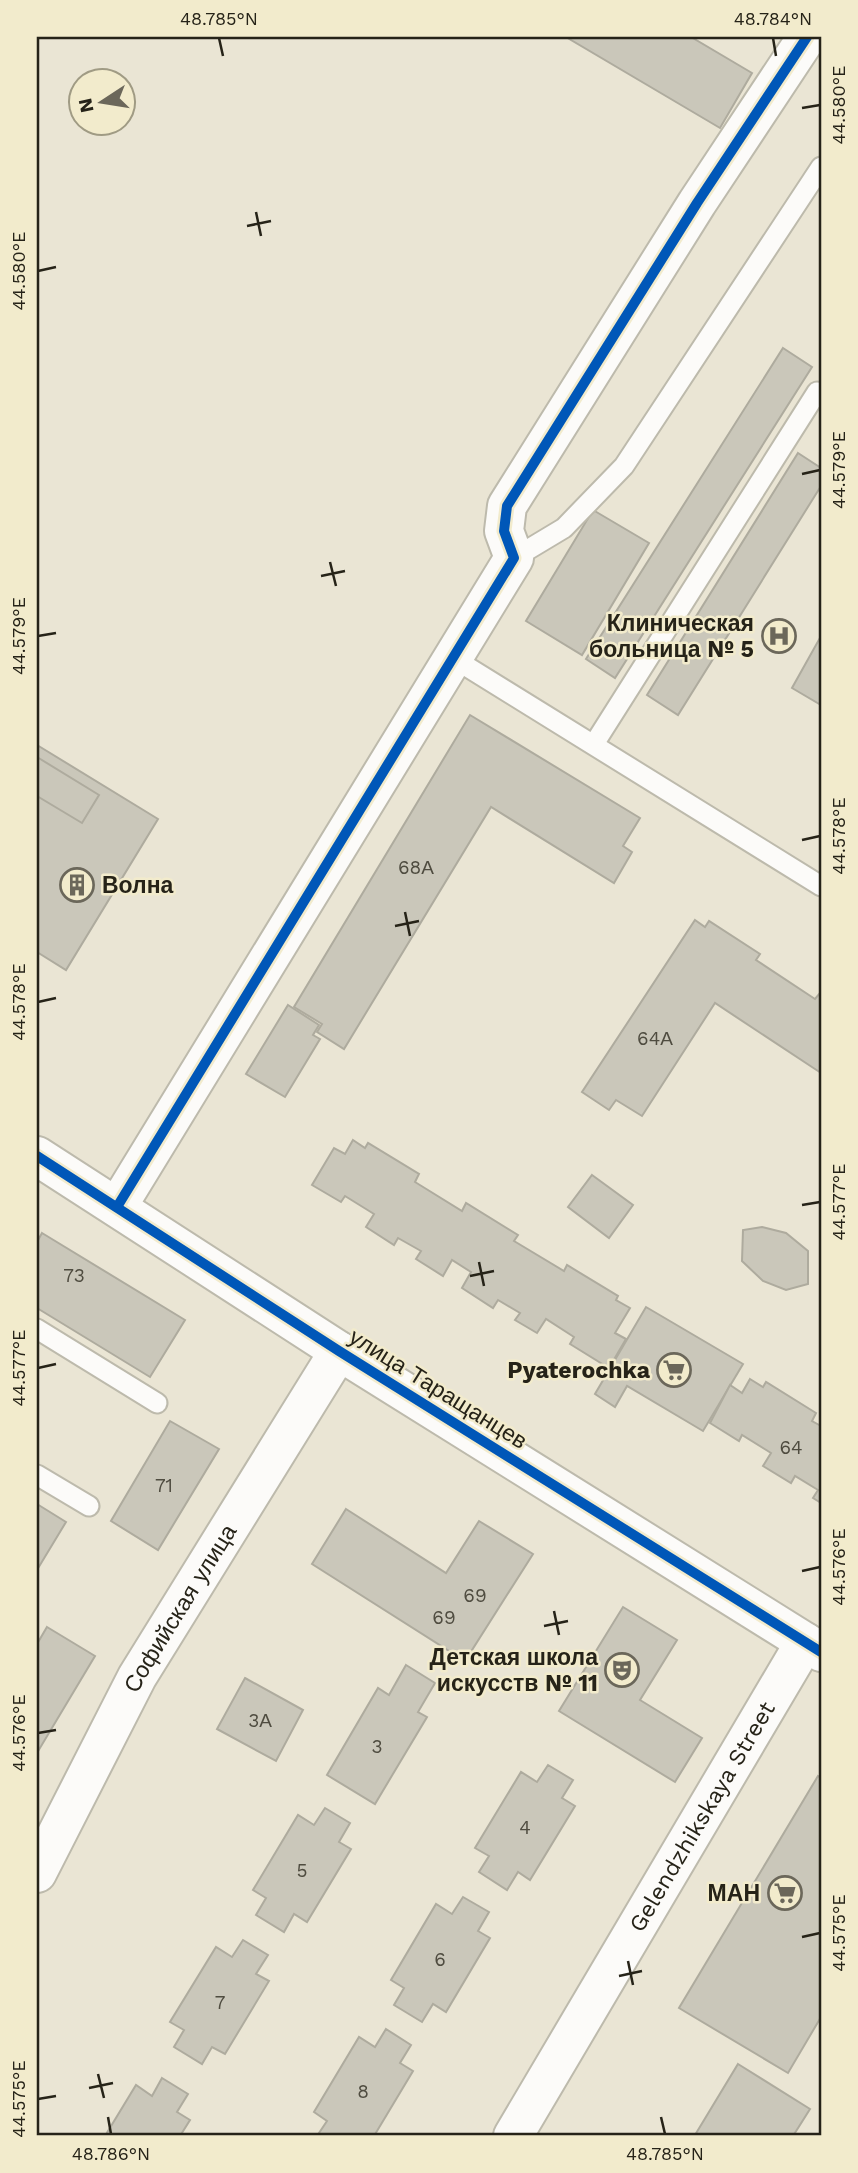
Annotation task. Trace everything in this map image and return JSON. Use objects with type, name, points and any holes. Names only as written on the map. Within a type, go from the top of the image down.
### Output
[{"type":"street","points":[[117,1207],[514,558],[504,531],[507,506],[697,203],[807,37]]},
{"type":"street","name":"улица Таращанцев","points":[[37,1156],[339,1352],[813,1647]]},
{"type":"street","name":"Софийская улица","points":[[37,1872],[137,1677],[339,1352]]},
{"type":"street","name":"Gelendzhikskaya Street","points":[[513,2136],[813,1647]]},
{"type":"lane","points":[[514,558],[564,528],[624,466],[821,167]]},
{"type":"lane","points":[[594,744],[817,392],[821,394]]},
{"type":"lane","points":[[453,658],[821,886]]},
{"type":"lane","points":[[37,1329],[157,1403]]},
{"type":"lane","points":[[37,1475],[89,1506]]},
{"type":"building","points":[[566,37],[691,37],[752,73],[720,128]]},
{"type":"building","points":[[783,348],[812,367],[615,678],[586,659]]},
{"type":"building","points":[[798,453],[821,468],[821,486],[678,715],[647,695]]},
{"type":"building","points":[[593,510],[649,543],[582,655],[526,621]]},
{"type":"building","points":[[821,636],[821,705],[792,688]]},
{"type":"building","points":[[470,715],[640,818],[623,846],[632,852],[614,883],[491,807],[344,1049],[317,1032],[322,1024],[294,1007]]},
{"type":"building","name":"Волна","points":[[37,745],[158,819],[66,970],[37,952]]},
{"type":"building","points":[[37,757],[99,795],[82,823],[37,796]]},
{"type":"building","points":[[695,920],[705,927],[709,921],[760,954],[756,960],[815,999],[821,994],[821,1073],[715,1003],[642,1116],[616,1100],[609,1110],[582,1092]]},
{"type":"building","points":[[288,1005],[319,1025],[313,1035],[320,1039],[285,1097],[246,1074]]},
{"type":"building","points":[[353,1140],[365,1148],[368,1143],[419,1174],[415,1182],[462,1211],[466,1203],[518,1235],[514,1241],[564,1271],[567,1265],[618,1296],[616,1300],[630,1308],[615,1333],[626,1339],[609,1368],[570,1344],[574,1337],[546,1319],[537,1333],[515,1320],[520,1313],[498,1300],[493,1308],[462,1288],[471,1272],[452,1260],[443,1276],[416,1259],[421,1251],[398,1238],[394,1245],[366,1227],[374,1214],[345,1196],[341,1202],[312,1185],[334,1148],[345,1154]]},
{"type":"building","points":[[592,1175],[633,1205],[609,1238],[568,1207]]},
{"type":"building","points":[[762,1227],[786,1233],[808,1251],[808,1284],[786,1290],[763,1281],[742,1261],[743,1230]]},
{"type":"building","points":[[42,1233],[185,1320],[150,1377],[37,1308],[37,1242]]},
{"type":"building","points":[[646,1307],[743,1364],[703,1431],[627,1386],[615,1407],[595,1394]]},
{"type":"building","points":[[750,1379],[763,1387],[766,1382],[816,1413],[812,1421],[821,1426],[821,1503],[813,1498],[818,1490],[795,1476],[791,1483],[763,1466],[771,1453],[742,1435],[739,1441],[710,1423],[730,1385],[742,1393]]},
{"type":"building","points":[[170,1421],[219,1449],[158,1550],[111,1521]]},
{"type":"building","points":[[37,1504],[66,1522],[37,1570]]},
{"type":"building","points":[[346,1509],[446,1573],[479,1521],[533,1554],[465,1661],[312,1564]]},
{"type":"building","name":"Детская школа искусств № 11","points":[[623,1607],[677,1640],[640,1700],[702,1738],[675,1782],[559,1711]]},
{"type":"building","points":[[47,1627],[95,1656],[37,1753],[37,1644]]},
{"type":"building","points":[[406,1665],[435,1683],[418,1712],[427,1717],[375,1804],[327,1775],[378,1688],[389,1695]]},
{"type":"building","points":[[245,1678],[303,1710],[276,1761],[217,1729]]},
{"type":"building","points":[[548,1765],[573,1780],[562,1798],[575,1806],[530,1880],[518,1872],[507,1890],[479,1872],[489,1856],[475,1848],[521,1772],[537,1782]]},
{"type":"building","name":"МАН","points":[[818,1776],[821,1778],[821,2017],[788,2073],[679,2008]]},
{"type":"building","points":[[325,1808],[350,1823],[339,1842],[351,1849],[307,1922],[294,1914],[284,1932],[256,1915],[266,1898],[253,1890],[298,1815],[314,1825]]},
{"type":"building","points":[[463,1897],[489,1912],[478,1931],[490,1938],[446,2012],[433,2004],[422,2022],[394,2005],[404,1988],[391,1980],[436,1904],[452,1914]]},
{"type":"building","points":[[243,1940],[268,1955],[256,1974],[269,1981],[225,2054],[212,2047],[202,2064],[174,2047],[184,2030],[170,2022],[216,1947],[232,1957]]},
{"type":"building","points":[[386,2029],[411,2045],[400,2063],[413,2071],[374,2136],[317,2136],[327,2121],[314,2112],[359,2037],[375,2047]]},
{"type":"building","points":[[738,2064],[810,2109],[793,2136],[695,2135]]},
{"type":"building","points":[[162,2078],[188,2094],[177,2112],[190,2120],[180,2136],[105,2136],[136,2085],[152,2096]]},
{"type":"cycle path","points":[[117,1207],[514,558],[504,531],[507,506],[697,203],[807,37]]},
{"type":"cycle path","points":[[37,1156],[339,1351],[821,1652]]},
{"type":"place","name":"Клиническая больница № 5","points":[[779,636]]},
{"type":"place","name":"Волна","points":[[77,885]]},
{"type":"place","name":"Pyaterochka","points":[[674,1370]]},
{"type":"place","name":"Детская школа искусств № 11","points":[[622,1670]]},
{"type":"place","name":"МАН","points":[[785,1893]]}]
